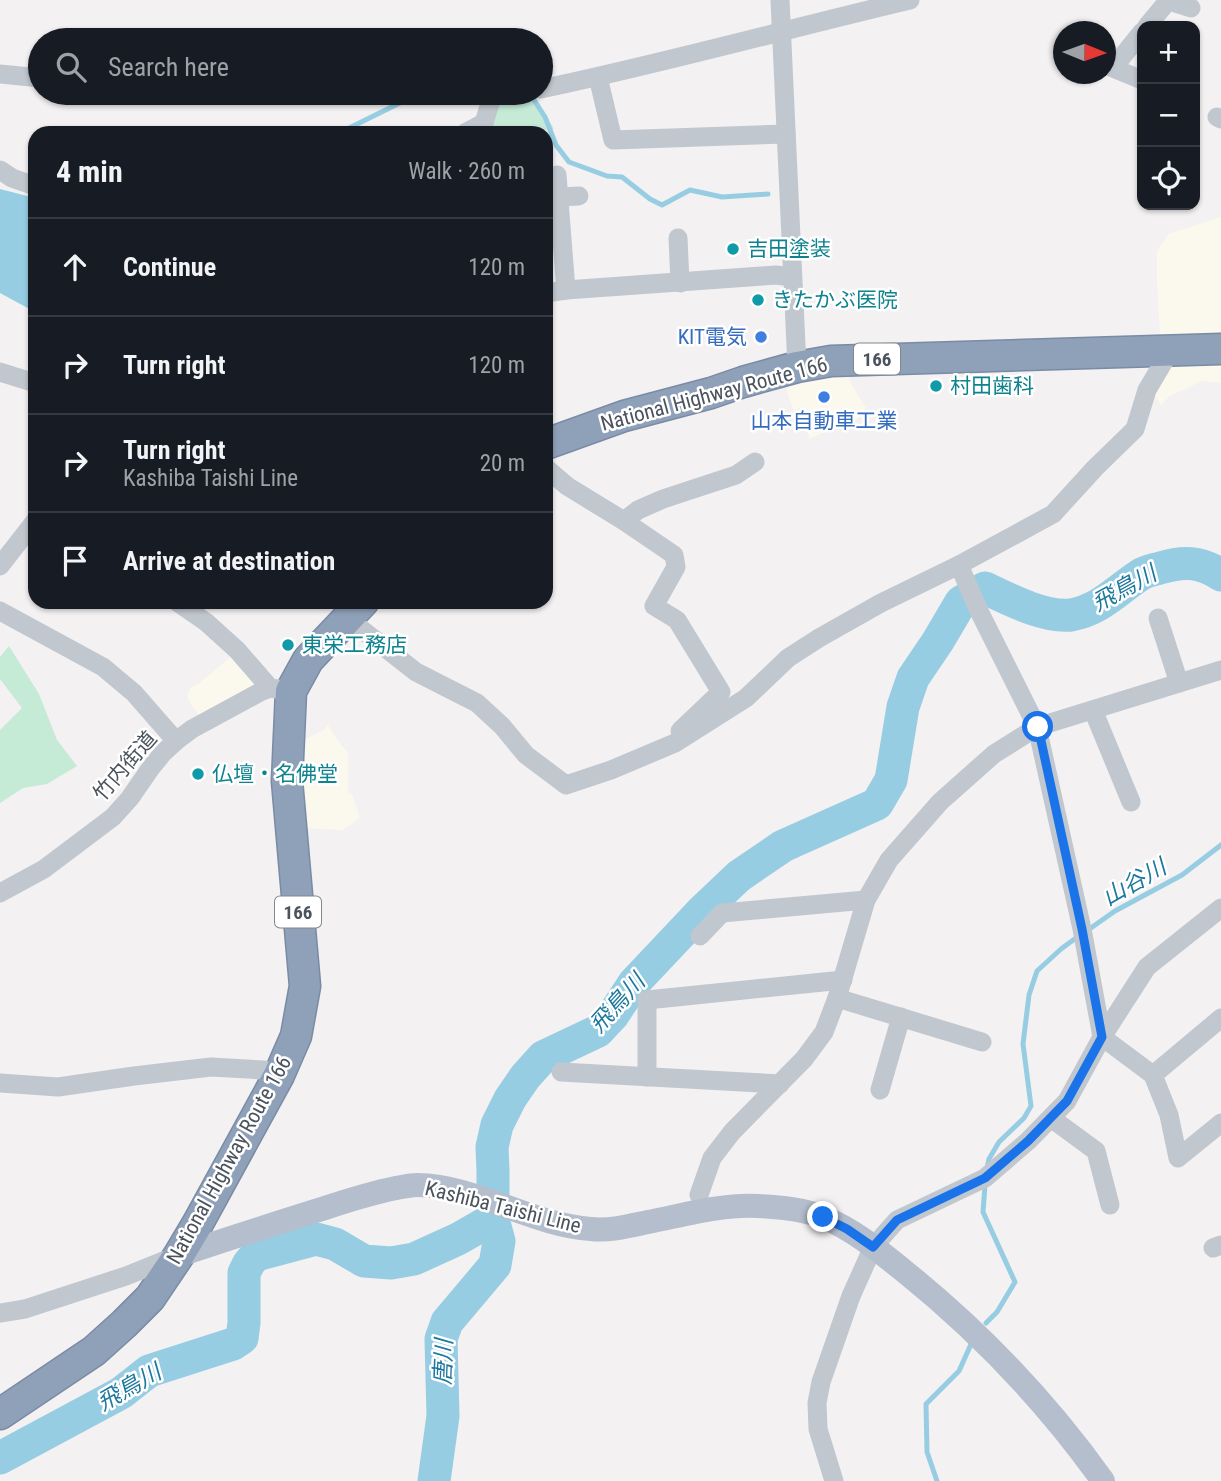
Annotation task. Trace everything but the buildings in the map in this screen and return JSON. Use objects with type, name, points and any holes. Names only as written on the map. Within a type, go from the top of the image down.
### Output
[{"type":"highway","name":"National Highway Route 166","points":[[553,441],[624,416],[743,382],[797,367],[848,359],[1221,349]]},
{"type":"highway","name":"National Highway Route 166","points":[[0,1414],[84,1358],[150,1298],[179,1255],[279,1075],[296,1036],[305,986],[281,689],[355,610]]},
{"type":"main road","name":"Kashiba Taishi Line","points":[[179,1255],[374,1192],[416,1185],[449,1189],[550,1223],[593,1230],[619,1229],[724,1208],[756,1206],[791,1209],[823,1217],[847,1229],[936,1297],[1040,1399],[1103,1481]]},
{"type":"street","points":[[780,0],[797,367]]},
{"type":"street","points":[[553,86],[910,0]]},
{"type":"street","points":[[1151,21],[1167,1],[1191,8]]},
{"type":"street","points":[[1137,38],[1113,68],[1137,78]]},
{"type":"street","points":[[0,74],[28,77]]},
{"type":"street","points":[[598,77],[612,140],[786,134]]},
{"type":"street","points":[[485,126],[489,105]]},
{"type":"street","points":[[0,170],[28,184]]},
{"type":"street","points":[[557,175],[566,290]]},
{"type":"street","points":[[559,197],[579,196]]},
{"type":"street","points":[[678,238],[680,283]]},
{"type":"street","points":[[553,292],[776,275],[792,277]]},
{"type":"street","points":[[355,610],[416,672],[477,703],[502,726],[526,755],[566,785],[611,770],[675,743],[746,698],[788,658],[819,638],[1053,514],[1135,429],[1147,390],[1170,351]]},
{"type":"street","points":[[0,372],[28,381]]},
{"type":"street","points":[[624,521],[638,510],[736,475],[755,463]]},
{"type":"street","points":[[553,474],[567,486],[674,555],[676,567],[654,606],[677,620],[721,692],[664,748]]},
{"type":"street","points":[[0,566],[28,530]]},
{"type":"street","points":[[958,565],[1038,727],[1084,939],[1102,1037],[1153,1075],[1169,1115],[1178,1158],[1221,1122]]},
{"type":"street","points":[[187,609],[206,622],[281,689]]},
{"type":"street","points":[[0,611],[103,667],[134,693],[176,741]]},
{"type":"street","points":[[1158,618],[1180,683]]},
{"type":"street","points":[[699,1195],[712,1158],[732,1132],[804,1059],[824,1032],[840,989],[866,900],[889,860],[940,802],[994,754],[1038,727],[1221,670]]},
{"type":"street","name":"竹内街道","points":[[0,892],[44,869],[113,817],[163,753],[176,741],[262,691],[281,689]]},
{"type":"street","points":[[1093,710],[1131,802]]},
{"type":"street","points":[[700,936],[722,913],[866,900]]},
{"type":"street","points":[[834,1481],[818,1429],[817,1404],[821,1381],[851,1296],[873,1247],[897,1220],[985,1178],[1028,1141],[1067,1101],[1102,1037],[1147,967],[1221,908]]},
{"type":"street","points":[[647,1077],[647,1000],[840,989],[901,1017],[982,1042]]},
{"type":"street","points":[[880,1090],[901,1017]]},
{"type":"street","points":[[1153,1075],[1221,1018]]},
{"type":"street","points":[[0,1083],[58,1087],[211,1067],[264,1070],[279,1075]]},
{"type":"street","points":[[561,1073],[780,1084]]},
{"type":"street","points":[[1051,1118],[1096,1151],[1110,1205]]},
{"type":"street","points":[[0,1313],[25,1309],[126,1276],[179,1255]]},
{"type":"shaded area","points":[[1221,217],[1221,383],[1202,381],[1170,396],[1161,405],[1153,394],[1160,336],[1157,251],[1168,234]]},
{"type":"shaded area","name":"山本自動車工業","points":[[845,369],[866,408],[853,424],[835,427],[810,439],[800,408],[793,410],[784,381]]},
{"type":"shaded area","points":[[233,655],[257,682],[200,718],[187,698],[190,688]]},
{"type":"shaded area","points":[[328,725],[348,752],[348,791],[352,794],[360,818],[343,830],[301,828],[299,742],[324,730]]},
{"type":"green space","points":[[495,105],[540,105],[552,126],[491,126]]},
{"type":"green space","points":[[9,646],[39,694],[57,740],[77,766],[47,784],[23,788],[0,803],[0,730],[22,708],[0,679],[0,657]]},
{"type":"water","points":[[0,189],[28,196],[28,308],[0,293]]},
{"type":"waterway","points":[[353,126],[396,105]]},
{"type":"waterway","points":[[537,105],[549,126]]},
{"type":"waterway","points":[[553,137],[569,162],[607,176],[622,177],[662,205],[690,190],[722,197],[768,194]]},
{"type":"waterway","name":"飛鳥川","points":[[434,1481],[443,1416],[441,1339],[447,1322],[495,1265],[499,1241],[493,1219],[492,1147],[497,1125],[525,1077],[543,1057],[598,1031],[613,1015],[634,983],[739,876],[783,846],[877,804],[891,780],[903,707],[913,678],[961,602],[985,588],[1038,611],[1071,615],[1100,604],[1142,574],[1168,566],[1184,563],[1199,565],[1221,575]]},
{"type":"waterway","name":"山谷川","points":[[1088,930],[1115,911],[1182,875],[1221,845]]},
{"type":"waterway","name":"山谷川","points":[[987,1168],[999,1142],[1024,1118],[1031,1106],[1023,1044],[1029,995],[1037,971],[1080,935]]},
{"type":"waterway","name":"山谷川","points":[[985,1185],[983,1212],[1015,1282],[997,1312],[986,1323]]},
{"type":"waterway","name":"飛鳥川","points":[[0,1458],[121,1393],[149,1371],[233,1344],[242,1338],[244,1273],[256,1255],[316,1239],[335,1244],[364,1261],[391,1263],[414,1259],[493,1219]]},
{"type":"waterway","name":"山谷川","points":[[937,1481],[927,1452],[926,1404],[959,1371],[972,1342]]},
{"type":"place","name":"吉田塗装","points":[[733,249]]},
{"type":"place","name":"きたかぶ医院","points":[[758,300]]},
{"type":"place","name":"KIT電気","points":[[761,337]]},
{"type":"place","name":"村田歯科","points":[[936,386]]},
{"type":"place","name":"山本自動車工業","points":[[824,397]]},
{"type":"place","name":"東栄工務店","points":[[288,645]]},
{"type":"place","name":"仏壇・名佛堂","points":[[198,774]]},
{"type":"route","points":[[823,1217],[873,1247],[897,1220],[985,1178],[1028,1141],[1067,1101],[1102,1037],[1082,929],[1038,727]]},
{"type":"water label","name":"唐川","points":[[443,1362]]}]
